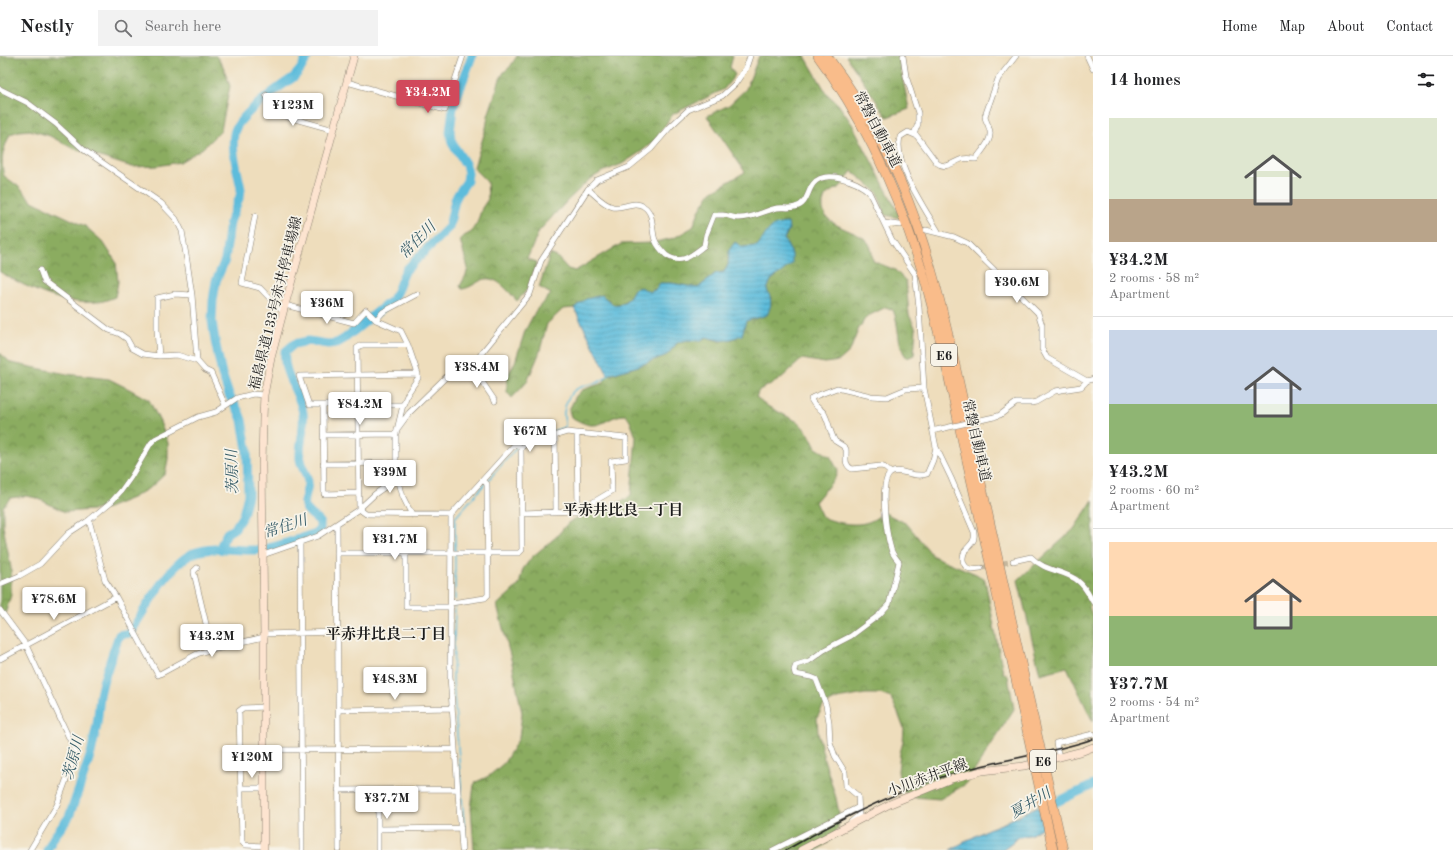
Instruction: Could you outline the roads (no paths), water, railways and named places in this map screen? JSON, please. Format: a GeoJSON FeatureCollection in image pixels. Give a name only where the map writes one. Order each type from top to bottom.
{"type":"FeatureCollection","features":[{"type":"Feature","properties":{"kind":"highway","name":"常磐自動車道"},"geometry":{"type":"LineString","coordinates":[[818,56],[846,98],[875,149],[899,204],[924,278],[1062,850]]}},
{"type":"Feature","properties":{"kind":"highway","name":"常磐自動車道"},"geometry":{"type":"LineString","coordinates":[[827,56],[855,96],[883,146],[908,203],[921,239],[943,313],[1019,674],[1053,850]]}},
{"type":"Feature","properties":{"kind":"main road","name":"福島県道133号赤井停車場線"},"geometry":{"type":"LineString","coordinates":[[264,848],[262,465],[264,395],[271,358],[284,308],[354,56]]}},
{"type":"Feature","properties":{"kind":"main road","name":"小川赤井平線"},"geometry":{"type":"LineString","coordinates":[[801,850],[890,804],[951,779],[982,771],[1024,766],[1059,758],[1093,747]]}},
{"type":"Feature","properties":{"kind":"street"},"geometry":{"type":"LineString","coordinates":[[347,82],[445,110],[463,56]]}},
{"type":"Feature","properties":{"kind":"street"},"geometry":{"type":"LineString","coordinates":[[398,428],[409,413],[446,377],[472,367],[530,294],[541,261],[588,189],[597,180],[629,167],[651,149],[671,126],[688,110],[722,96],[735,84],[746,68],[750,56]]}},
{"type":"Feature","properties":{"kind":"street"},"geometry":{"type":"LineString","coordinates":[[903,56],[906,76],[918,113],[918,124],[914,134]]}},
{"type":"Feature","properties":{"kind":"street"},"geometry":{"type":"LineString","coordinates":[[939,233],[907,177],[902,164],[899,148],[900,137],[908,132],[917,136],[937,163],[941,166],[949,166],[966,158],[976,159],[990,138],[990,128],[985,116],[998,79],[1016,56]]}},
{"type":"Feature","properties":{"kind":"street"},"geometry":{"type":"LineString","coordinates":[[1086,56],[1093,69]]}},
{"type":"Feature","properties":{"kind":"street"},"geometry":{"type":"LineString","coordinates":[[0,89],[28,103],[56,124],[84,150],[161,203],[176,219],[182,230],[192,295],[197,361]]}},
{"type":"Feature","properties":{"kind":"street"},"geometry":{"type":"LineString","coordinates":[[266,95],[277,114],[334,130]]}},
{"type":"Feature","properties":{"kind":"street"},"geometry":{"type":"LineString","coordinates":[[588,189],[612,207],[623,207],[635,204],[643,206],[650,213],[655,241],[672,259],[683,260],[704,246],[706,235],[714,215],[723,215],[737,219],[749,217],[776,208],[796,207],[805,201],[814,183],[821,179],[832,177],[842,178],[865,188],[869,192],[896,246],[915,274],[919,307],[924,388],[934,430],[936,447],[974,532],[973,542],[964,552],[962,558],[963,563],[966,567],[971,569],[981,568]]}},
{"type":"Feature","properties":{"kind":"street"},"geometry":{"type":"LineString","coordinates":[[255,216],[242,283],[260,288],[284,308],[354,323],[366,310],[375,319],[401,331],[408,345],[418,374],[418,378],[408,393],[403,405],[396,434],[396,479],[412,515]]}},
{"type":"Feature","properties":{"kind":"street"},"geometry":{"type":"LineString","coordinates":[[884,223],[900,225]]}},
{"type":"Feature","properties":{"kind":"street"},"geometry":{"type":"LineString","coordinates":[[926,230],[954,237],[967,243],[1038,313],[1042,325],[1043,353],[1047,358],[1087,381]]}},
{"type":"Feature","properties":{"kind":"street"},"geometry":{"type":"LineString","coordinates":[[40,270],[44,281],[109,330],[120,334],[127,339],[132,348],[143,354],[159,356],[177,355],[197,361],[205,370],[211,373],[226,405]]}},
{"type":"Feature","properties":{"kind":"street"},"geometry":{"type":"LineString","coordinates":[[159,356],[157,298],[175,294],[192,295]]}},
{"type":"Feature","properties":{"kind":"street"},"geometry":{"type":"LineString","coordinates":[[375,319],[383,312],[417,294]]}},
{"type":"Feature","properties":{"kind":"street"},"geometry":{"type":"LineString","coordinates":[[359,509],[357,348],[362,345],[408,345]]}},
{"type":"Feature","properties":{"kind":"street"},"geometry":{"type":"LineString","coordinates":[[472,367],[495,401]]}},
{"type":"Feature","properties":{"kind":"street"},"geometry":{"type":"LineString","coordinates":[[403,405],[309,405],[299,376],[418,374]]}},
{"type":"Feature","properties":{"kind":"street"},"geometry":{"type":"LineString","coordinates":[[934,430],[994,417],[1000,415],[1016,403],[1036,402],[1055,392],[1081,387],[1087,381],[1093,379]]}},
{"type":"Feature","properties":{"kind":"street"},"geometry":{"type":"LineString","coordinates":[[890,473],[881,466],[852,469],[848,467],[845,460],[846,449],[835,441],[825,415],[811,399],[838,388],[871,396],[887,397],[906,390],[924,388]]}},
{"type":"Feature","properties":{"kind":"street"},"geometry":{"type":"LineString","coordinates":[[0,584],[26,573],[40,564],[66,536],[112,501],[121,491],[155,439],[198,417],[216,412],[238,398],[253,394],[264,395]]}},
{"type":"Feature","properties":{"kind":"street"},"geometry":{"type":"LineString","coordinates":[[323,405],[324,494],[359,493]]}},
{"type":"Feature","properties":{"kind":"street"},"geometry":{"type":"LineString","coordinates":[[519,446],[530,440],[540,440],[566,432],[626,438],[626,459],[611,461],[612,491],[578,511],[522,513]]}},
{"type":"Feature","properties":{"kind":"street"},"geometry":{"type":"LineString","coordinates":[[577,433],[578,511]]}},
{"type":"Feature","properties":{"kind":"street"},"geometry":{"type":"LineString","coordinates":[[323,435],[396,434]]}},
{"type":"Feature","properties":{"kind":"street"},"geometry":{"type":"LineString","coordinates":[[555,435],[556,511]]}},
{"type":"Feature","properties":{"kind":"street"},"geometry":{"type":"LineString","coordinates":[[359,509],[366,514],[451,516],[486,482],[516,443],[519,446]]}},
{"type":"Feature","properties":{"kind":"street"},"geometry":{"type":"LineString","coordinates":[[337,553],[519,553],[522,550],[522,513],[519,446]]}},
{"type":"Feature","properties":{"kind":"street"},"geometry":{"type":"LineString","coordinates":[[848,826],[859,815],[858,796],[846,786],[845,772],[835,756],[830,742],[826,705],[816,680],[811,677],[795,674],[794,670],[796,665],[809,661],[824,650],[852,636],[879,615],[889,604],[899,562],[891,551],[886,528],[884,490],[886,477],[890,473],[896,471],[921,476],[927,474],[933,460],[936,447]]}},
{"type":"Feature","properties":{"kind":"street"},"geometry":{"type":"LineString","coordinates":[[323,464],[396,463]]}},
{"type":"Feature","properties":{"kind":"street"},"geometry":{"type":"LineString","coordinates":[[263,551],[318,536],[337,525],[359,509],[375,494],[396,479]]}},
{"type":"Feature","properties":{"kind":"street"},"geometry":{"type":"LineString","coordinates":[[406,552],[406,607],[453,603],[485,598],[488,595],[486,482]]}},
{"type":"Feature","properties":{"kind":"street"},"geometry":{"type":"LineString","coordinates":[[451,516],[454,552],[450,676],[462,850]]}},
{"type":"Feature","properties":{"kind":"street"},"geometry":{"type":"LineString","coordinates":[[89,520],[105,580],[116,597],[158,675],[197,654],[264,636],[337,632]]}},
{"type":"Feature","properties":{"kind":"street"},"geometry":{"type":"LineString","coordinates":[[337,525],[339,850]]}},
{"type":"Feature","properties":{"kind":"street"},"geometry":{"type":"LineString","coordinates":[[300,542],[302,850]]}},
{"type":"Feature","properties":{"kind":"street"},"geometry":{"type":"LineString","coordinates":[[1013,561],[1031,558],[1041,566],[1077,580],[1082,584],[1093,602]]}},
{"type":"Feature","properties":{"kind":"street"},"geometry":{"type":"LineString","coordinates":[[197,568],[194,573],[212,649]]}},
{"type":"Feature","properties":{"kind":"street"},"geometry":{"type":"LineString","coordinates":[[0,659],[116,597]]}},
{"type":"Feature","properties":{"kind":"street"},"geometry":{"type":"LineString","coordinates":[[0,610],[26,645],[76,753],[57,806],[30,850]]}},
{"type":"Feature","properties":{"kind":"street"},"geometry":{"type":"LineString","coordinates":[[264,707],[243,708],[239,710],[242,842],[245,845],[264,848]]}},
{"type":"Feature","properties":{"kind":"street"},"geometry":{"type":"LineString","coordinates":[[338,710],[452,708]]}},
{"type":"Feature","properties":{"kind":"street"},"geometry":{"type":"LineString","coordinates":[[1059,758],[1056,743],[1093,734]]}},
{"type":"Feature","properties":{"kind":"street"},"geometry":{"type":"LineString","coordinates":[[264,750],[456,749]]}},
{"type":"Feature","properties":{"kind":"street"},"geometry":{"type":"LineString","coordinates":[[241,788],[264,788]]}},
{"type":"Feature","properties":{"kind":"street"},"geometry":{"type":"LineString","coordinates":[[338,790],[458,789]]}},
{"type":"Feature","properties":{"kind":"street"},"geometry":{"type":"LineString","coordinates":[[378,790],[378,850]]}},
{"type":"Feature","properties":{"kind":"street"},"geometry":{"type":"LineString","coordinates":[[773,850],[858,807]]}},
{"type":"Feature","properties":{"kind":"street"},"geometry":{"type":"LineString","coordinates":[[378,829],[461,828]]}},
{"type":"Feature","properties":{"kind":"water"},"geometry":{"type":"Polygon","coordinates":[[[788,223],[789,229],[784,239],[792,254],[792,264],[771,280],[767,290],[771,302],[767,315],[746,321],[742,335],[724,340],[706,337],[700,341],[688,340],[678,342],[667,355],[608,375],[574,308],[586,299],[602,295],[613,305],[621,304],[628,299],[634,289],[641,287],[649,292],[655,290],[660,283],[671,283],[698,288],[716,273],[724,272],[728,265],[729,250],[735,242],[742,247],[757,246],[772,227],[788,223]]]}},
{"type":"Feature","properties":{"kind":"water"},"geometry":{"type":"Polygon","coordinates":[[[1038,806],[1043,827],[1030,835],[1019,837],[1002,850],[950,850],[988,829],[1004,823],[1038,806]]]}},
{"type":"Feature","properties":{"kind":"waterway","name":"茨原川"},"geometry":{"type":"LineString","coordinates":[[220,550],[227,533],[235,528],[243,515],[248,495],[247,449],[242,420],[229,395],[222,374],[212,321],[216,281],[225,260],[230,222],[240,196],[241,189],[234,154],[234,134],[242,119],[259,103],[294,77],[308,56]]}},
{"type":"Feature","properties":{"kind":"waterway","name":"常住川"},"geometry":{"type":"LineString","coordinates":[[47,850],[54,837],[69,817],[80,786],[91,753],[97,725],[103,682],[119,635],[130,633],[166,577],[184,559],[194,553],[209,549],[264,549],[279,546],[316,533],[320,529],[320,522],[308,511],[305,506],[308,482],[300,459],[303,413],[286,368],[285,352],[294,344],[308,341],[328,344],[337,343],[344,339],[392,300],[406,270],[449,227],[455,200],[467,181],[468,173],[466,165],[452,143],[450,132],[453,108],[472,56]]}},
{"type":"Feature","properties":{"kind":"waterway"},"geometry":{"type":"LineString","coordinates":[[455,600],[455,518],[526,437],[539,436],[565,427],[564,412],[571,393],[582,386],[596,383],[609,375]]}},
{"type":"Feature","properties":{"kind":"waterway"},"geometry":{"type":"LineString","coordinates":[[455,604],[453,681],[466,850]]}},
{"type":"Feature","properties":{"kind":"waterway","name":"夏井川"},"geometry":{"type":"LineString","coordinates":[[1046,807],[1093,785]]}},
{"type":"Feature","properties":{"kind":"tunnel"},"geometry":{"type":"LineString","coordinates":[[981,568],[1013,561]]}},
{"type":"Feature","properties":{"kind":"railway"},"geometry":{"type":"LineString","coordinates":[[786,850],[827,827],[870,806],[935,779],[974,767],[1060,749],[1093,739]]}},
{"type":"Feature","properties":{"kind":"district","name":"平赤井比良一丁目"},"geometry":{"type":"Point","coordinates":[623,510]}},
{"type":"Feature","properties":{"kind":"district","name":"平赤井比良二丁目"},"geometry":{"type":"Point","coordinates":[386,634]}}]}
